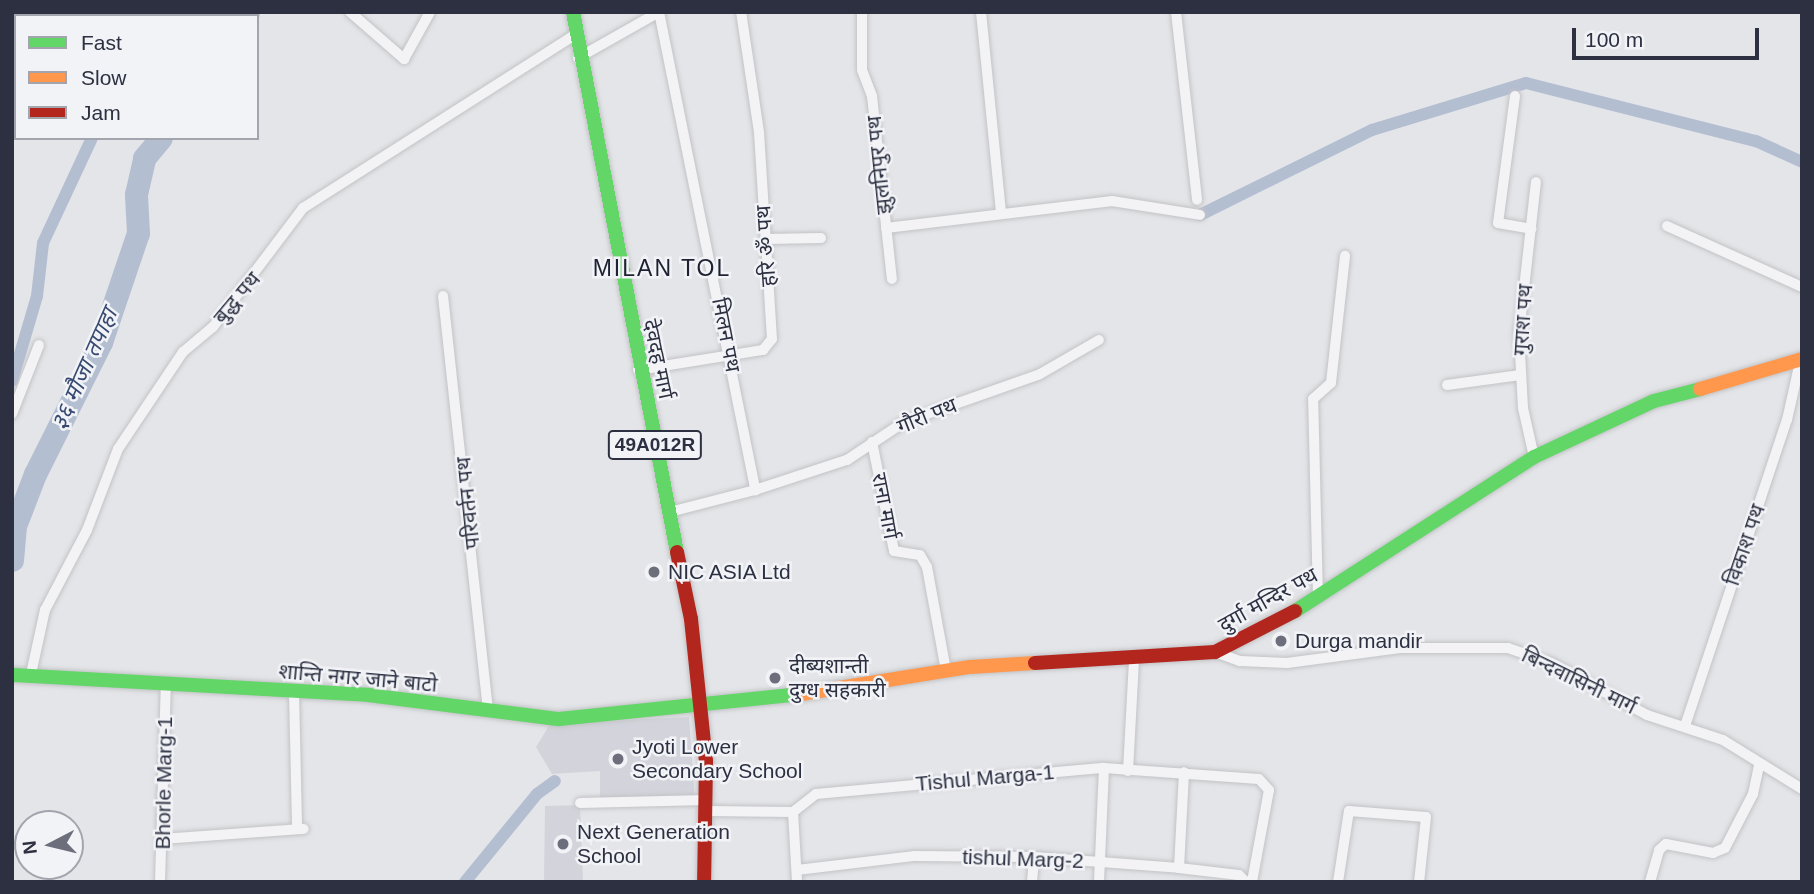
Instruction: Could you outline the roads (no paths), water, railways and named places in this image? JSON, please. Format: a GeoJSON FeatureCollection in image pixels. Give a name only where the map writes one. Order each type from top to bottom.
{"type":"FeatureCollection","features":[{"type":"Feature","properties":{"kind":"street"},"geometry":{"type":"LineString","coordinates":[[350,12],[404,58],[430,12]]}},
{"type":"Feature","properties":{"kind":"street","name":"देवदह मार्ग"},"geometry":{"type":"LineString","coordinates":[[573,12],[578,59],[638,370],[670,512],[701,708],[707,805],[704,882]]}},
{"type":"Feature","properties":{"kind":"street"},"geometry":{"type":"LineString","coordinates":[[578,59],[659,12]]}},
{"type":"Feature","properties":{"kind":"street","name":"मिलन पथ"},"geometry":{"type":"LineString","coordinates":[[659,12],[731,354],[755,490]]}},
{"type":"Feature","properties":{"kind":"street","name":"हरि ॐ पथ"},"geometry":{"type":"LineString","coordinates":[[638,370],[763,351],[772,339],[759,132],[741,12]]}},
{"type":"Feature","properties":{"kind":"street","name":"झुलनिपुर पथ"},"geometry":{"type":"LineString","coordinates":[[862,12],[862,70],[872,96],[892,279]]}},
{"type":"Feature","properties":{"kind":"street"},"geometry":{"type":"LineString","coordinates":[[981,12],[1001,212]]}},
{"type":"Feature","properties":{"kind":"street"},"geometry":{"type":"LineString","coordinates":[[1176,12],[1197,200]]}},
{"type":"Feature","properties":{"kind":"street","name":"बुद्ध पथ"},"geometry":{"type":"LineString","coordinates":[[31,674],[45,610],[87,530],[118,449],[183,352],[214,327],[303,208],[576,34]]}},
{"type":"Feature","properties":{"kind":"street"},"geometry":{"type":"LineString","coordinates":[[1515,96],[1497,223],[1531,229]]}},
{"type":"Feature","properties":{"kind":"street","name":"गुराश पथ"},"geometry":{"type":"LineString","coordinates":[[1534,457],[1520,376],[1536,182]]}},
{"type":"Feature","properties":{"kind":"street"},"geometry":{"type":"LineString","coordinates":[[886,228],[1001,212],[1112,201],[1200,215]]}},
{"type":"Feature","properties":{"kind":"street"},"geometry":{"type":"LineString","coordinates":[[1667,226],[1802,287]]}},
{"type":"Feature","properties":{"kind":"street"},"geometry":{"type":"LineString","coordinates":[[766,239],[821,238]]}},
{"type":"Feature","properties":{"kind":"street"},"geometry":{"type":"LineString","coordinates":[[1318,598],[1313,399],[1331,383],[1345,256]]}},
{"type":"Feature","properties":{"kind":"street","name":"परिवर्तन पथ"},"geometry":{"type":"LineString","coordinates":[[443,296],[488,711]]}},
{"type":"Feature","properties":{"kind":"street","name":"गौरी पथ"},"geometry":{"type":"LineString","coordinates":[[755,490],[847,460],[904,422],[1040,374],[1099,340]]}},
{"type":"Feature","properties":{"kind":"street"},"geometry":{"type":"LineString","coordinates":[[12,414],[39,345]]}},
{"type":"Feature","properties":{"kind":"street","name":"दुर्गा मन्दिर पथ"},"geometry":{"type":"LineString","coordinates":[[701,708],[946,671],[1215,652],[1265,631],[1534,457],[1654,401],[1801,360]]}},
{"type":"Feature","properties":{"kind":"street","name":"विकाश पथ"},"geometry":{"type":"LineString","coordinates":[[1685,726],[1787,420],[1801,360]]}},
{"type":"Feature","properties":{"kind":"street"},"geometry":{"type":"LineString","coordinates":[[1447,385],[1520,376]]}},
{"type":"Feature","properties":{"kind":"street","name":"राना मार्ग"},"geometry":{"type":"LineString","coordinates":[[872,442],[894,551],[920,555],[927,568],[946,671]]}},
{"type":"Feature","properties":{"kind":"street"},"geometry":{"type":"LineString","coordinates":[[670,512],[755,490]]}},
{"type":"Feature","properties":{"kind":"street","name":"बिन्दवासिनी मार्ग"},"geometry":{"type":"LineString","coordinates":[[1215,652],[1240,661],[1287,663],[1400,648],[1508,648],[1551,663],[1647,715],[1723,740],[1759,765],[1802,789]]}},
{"type":"Feature","properties":{"kind":"street"},"geometry":{"type":"LineString","coordinates":[[1128,771],[1135,659]]}},
{"type":"Feature","properties":{"kind":"street","name":"शान्ति नगर जाने बाटो"},"geometry":{"type":"LineString","coordinates":[[12,675],[31,674],[294,692],[559,719],[701,708]]}},
{"type":"Feature","properties":{"kind":"street","name":"Bhorle Marg-1"},"geometry":{"type":"LineString","coordinates":[[160,882],[166,684]]}},
{"type":"Feature","properties":{"kind":"street"},"geometry":{"type":"LineString","coordinates":[[163,839],[301,829],[294,692]]}},
{"type":"Feature","properties":{"kind":"street"},"geometry":{"type":"LineString","coordinates":[[1650,882],[1659,850],[1666,844],[1713,853],[1725,848],[1753,794],[1759,765]]}},
{"type":"Feature","properties":{"kind":"street"},"geometry":{"type":"LineString","coordinates":[[1099,882],[1104,768]]}},
{"type":"Feature","properties":{"kind":"street","name":"Tishul Marga-1"},"geometry":{"type":"LineString","coordinates":[[793,812],[816,794],[1104,768],[1259,779],[1269,790],[1249,882]]}},
{"type":"Feature","properties":{"kind":"street"},"geometry":{"type":"LineString","coordinates":[[1180,868],[1184,772]]}},
{"type":"Feature","properties":{"kind":"street"},"geometry":{"type":"LineString","coordinates":[[580,803],[707,805],[793,812],[797,882]]}},
{"type":"Feature","properties":{"kind":"street"},"geometry":{"type":"LineString","coordinates":[[1338,882],[1349,811],[1426,817],[1419,882]]}},
{"type":"Feature","properties":{"kind":"street","name":"tishul Marg-2"},"geometry":{"type":"LineString","coordinates":[[797,870],[915,856],[1034,857],[1180,868],[1239,875],[1249,882]]}},
{"type":"Feature","properties":{"kind":"street"},"geometry":{"type":"LineString","coordinates":[[1032,882],[1034,857]]}},
{"type":"Feature","properties":{"kind":"waterway"},"geometry":{"type":"LineString","coordinates":[[1200,215],[1372,130],[1526,83],[1756,141],[1802,162]]}},
{"type":"Feature","properties":{"kind":"waterway"},"geometry":{"type":"LineString","coordinates":[[12,381],[37,296],[43,243],[91,140]]}},
{"type":"Feature","properties":{"kind":"waterway","name":"३६ मौजा तपाहा"},"geometry":{"type":"LineString","coordinates":[[12,560],[15,526],[35,474],[101,342],[138,233],[136,194],[144,158],[159,140]]}},
{"type":"Feature","properties":{"kind":"waterway"},"geometry":{"type":"LineString","coordinates":[[465,882],[537,794],[555,781]]}},
{"type":"Feature","properties":{"kind":"place","name":"NIC ASIA Ltd"},"geometry":{"type":"Point","coordinates":[654,572]}},
{"type":"Feature","properties":{"kind":"place","name":"Durga mandir"},"geometry":{"type":"Point","coordinates":[1281,641]}},
{"type":"Feature","properties":{"kind":"place","name":"दीब्यशान्ती दुग्ध सहकारी"},"geometry":{"type":"Point","coordinates":[775,678]}},
{"type":"Feature","properties":{"kind":"place","name":"Jyoti Lower Secondary School"},"geometry":{"type":"Point","coordinates":[618,759]}},
{"type":"Feature","properties":{"kind":"place","name":"Next Generation School"},"geometry":{"type":"Point","coordinates":[563,844]}},
{"type":"Feature","properties":{"kind":"district","name":"MILAN TOL"},"geometry":{"type":"Point","coordinates":[662,268]}}]}
